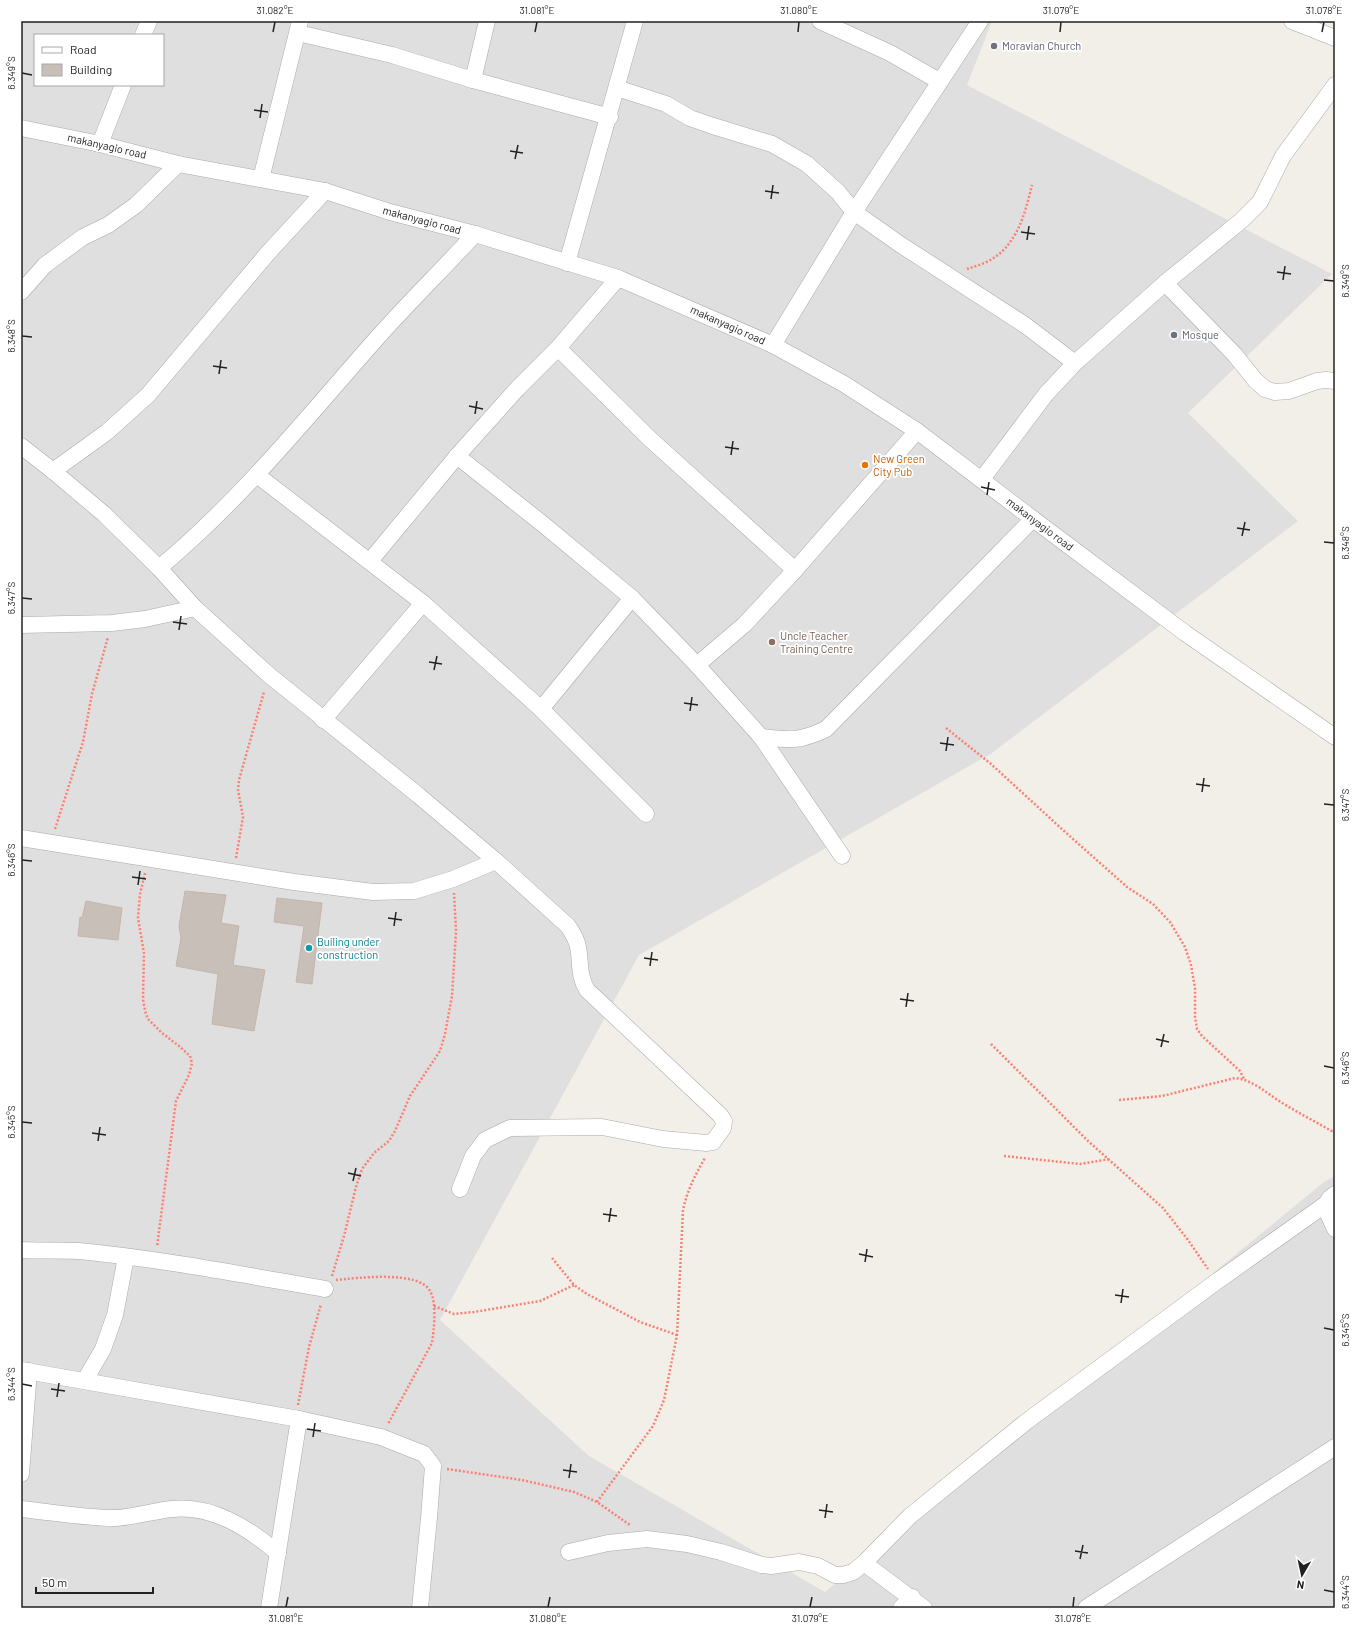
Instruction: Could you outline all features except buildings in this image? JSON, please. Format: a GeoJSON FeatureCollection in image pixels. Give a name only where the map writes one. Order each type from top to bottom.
{"type":"FeatureCollection","features":[{"type":"Feature","properties":{"kind":"street"},"geometry":{"type":"LineString","coordinates":[[143,34],[149,21]]}},
{"type":"Feature","properties":{"kind":"street"},"geometry":{"type":"LineString","coordinates":[[473,80],[487,21]]}},
{"type":"Feature","properties":{"kind":"street"},"geometry":{"type":"LineString","coordinates":[[567,263],[610,117],[636,21]]}},
{"type":"Feature","properties":{"kind":"street"},"geometry":{"type":"LineString","coordinates":[[820,21],[890,53],[939,81]]}},
{"type":"Feature","properties":{"kind":"street"},"geometry":{"type":"LineString","coordinates":[[773,345],[854,212],[980,21]]}},
{"type":"Feature","properties":{"kind":"street"},"geometry":{"type":"LineString","coordinates":[[1292,21],[1335,38]]}},
{"type":"Feature","properties":{"kind":"street"},"geometry":{"type":"LineString","coordinates":[[261,180],[299,27],[473,80],[610,117]]}},
{"type":"Feature","properties":{"kind":"street"},"geometry":{"type":"LineString","coordinates":[[982,479],[1046,394],[1075,363],[1165,283],[1242,220],[1260,202],[1283,156],[1335,85]]}},
{"type":"Feature","properties":{"kind":"street"},"geometry":{"type":"LineString","coordinates":[[100,144],[123,86]]}},
{"type":"Feature","properties":{"kind":"street"},"geometry":{"type":"LineString","coordinates":[[617,88],[666,104],[690,118],[772,144],[808,164],[838,192],[854,212],[947,276],[1025,324],[1075,363]]}},
{"type":"Feature","properties":{"kind":"street","name":"makanyagio road"},"geometry":{"type":"LineString","coordinates":[[21,128],[100,144],[178,164],[325,191],[390,212],[475,234],[618,278],[691,308],[773,345],[844,384],[917,431],[982,479],[1032,520],[1185,632],[1335,737]]}},
{"type":"Feature","properties":{"kind":"street"},"geometry":{"type":"LineString","coordinates":[[21,292],[45,265],[84,237],[108,225],[136,205],[178,164]]}},
{"type":"Feature","properties":{"kind":"street"},"geometry":{"type":"LineString","coordinates":[[53,470],[107,432],[148,395],[267,254],[325,191]]}},
{"type":"Feature","properties":{"kind":"street"},"geometry":{"type":"LineString","coordinates":[[159,568],[211,524],[257,475],[379,336],[475,234]]}},
{"type":"Feature","properties":{"kind":"street"},"geometry":{"type":"LineString","coordinates":[[370,561],[457,456],[517,389],[558,348],[618,278]]}},
{"type":"Feature","properties":{"kind":"street"},"geometry":{"type":"LineString","coordinates":[[1165,283],[1235,355],[1255,380],[1265,388],[1275,392],[1289,391],[1317,381],[1335,381]]}},
{"type":"Feature","properties":{"kind":"street"},"geometry":{"type":"LineString","coordinates":[[558,348],[649,438],[795,570]]}},
{"type":"Feature","properties":{"kind":"street"},"geometry":{"type":"LineString","coordinates":[[697,665],[744,624],[795,570],[917,431]]}},
{"type":"Feature","properties":{"kind":"street"},"geometry":{"type":"LineString","coordinates":[[21,446],[53,470],[104,514],[159,568],[195,608],[269,675],[418,795],[496,861],[568,926],[575,936],[578,945],[580,972],[582,981],[587,990],[720,1115],[724,1121],[723,1128],[713,1142],[706,1143],[663,1139],[602,1127],[510,1128],[485,1140],[472,1156],[460,1189]]}},
{"type":"Feature","properties":{"kind":"street"},"geometry":{"type":"LineString","coordinates":[[457,456],[544,525],[632,598],[697,665],[761,737],[842,856]]}},
{"type":"Feature","properties":{"kind":"street"},"geometry":{"type":"LineString","coordinates":[[257,475],[423,602],[541,709],[646,814]]}},
{"type":"Feature","properties":{"kind":"street"},"geometry":{"type":"LineString","coordinates":[[761,737],[790,740],[809,737],[826,729],[1032,520]]}},
{"type":"Feature","properties":{"kind":"street"},"geometry":{"type":"LineString","coordinates":[[541,709],[632,598]]}},
{"type":"Feature","properties":{"kind":"street"},"geometry":{"type":"LineString","coordinates":[[323,720],[423,602]]}},
{"type":"Feature","properties":{"kind":"street"},"geometry":{"type":"LineString","coordinates":[[21,626],[112,624],[145,619],[195,608]]}},
{"type":"Feature","properties":{"kind":"street"},"geometry":{"type":"LineString","coordinates":[[21,838],[233,872],[373,892],[414,891],[453,879],[496,861]]}},
{"type":"Feature","properties":{"kind":"street"},"geometry":{"type":"LineString","coordinates":[[569,1552],[608,1543],[647,1539],[687,1544],[770,1566],[799,1562],[818,1566],[835,1575],[842,1575],[852,1572],[864,1563],[910,1516],[1027,1420],[1331,1199]]}},
{"type":"Feature","properties":{"kind":"street"},"geometry":{"type":"LineString","coordinates":[[1331,1199],[1329,1216],[1335,1229]]}},
{"type":"Feature","properties":{"kind":"street"},"geometry":{"type":"LineString","coordinates":[[21,1250],[78,1251],[126,1257],[195,1266],[325,1289]]}},
{"type":"Feature","properties":{"kind":"street"},"geometry":{"type":"LineString","coordinates":[[85,1380],[103,1349],[115,1315],[126,1257]]}},
{"type":"Feature","properties":{"kind":"street"},"geometry":{"type":"LineString","coordinates":[[21,1474],[25,1370],[297,1419],[381,1438],[424,1454],[433,1466],[420,1608]]}},
{"type":"Feature","properties":{"kind":"street"},"geometry":{"type":"LineString","coordinates":[[269,1608],[297,1419]]}},
{"type":"Feature","properties":{"kind":"street"},"geometry":{"type":"LineString","coordinates":[[1086,1608],[1335,1447]]}},
{"type":"Feature","properties":{"kind":"street"},"geometry":{"type":"LineString","coordinates":[[21,1509],[116,1518],[186,1508],[209,1512],[229,1519],[259,1537],[278,1554]]}},
{"type":"Feature","properties":{"kind":"street"},"geometry":{"type":"LineString","coordinates":[[864,1563],[906,1603],[924,1608]]}},
{"type":"Feature","properties":{"kind":"path"},"geometry":{"type":"LineString","coordinates":[[947,276],[977,266],[999,254],[1013,236],[1025,213],[1032,185]]}},
{"type":"Feature","properties":{"kind":"path"},"geometry":{"type":"LineString","coordinates":[[51,842],[84,742],[92,694],[112,624]]}},
{"type":"Feature","properties":{"kind":"path"},"geometry":{"type":"LineString","coordinates":[[233,872],[243,817],[238,790],[239,780],[269,675]]}},
{"type":"Feature","properties":{"kind":"path"},"geometry":{"type":"LineString","coordinates":[[946,728],[991,764],[1127,887],[1153,904],[1170,922],[1185,947],[1191,965],[1195,988],[1195,1017],[1197,1028],[1202,1036],[1240,1071],[1244,1079]]}},
{"type":"Feature","properties":{"kind":"path"},"geometry":{"type":"LineString","coordinates":[[150,859],[140,894],[138,918],[144,954],[143,999],[145,1010],[148,1019],[190,1056],[192,1063],[189,1075],[176,1101],[155,1261]]}},
{"type":"Feature","properties":{"kind":"path"},"geometry":{"type":"LineString","coordinates":[[381,1438],[432,1342],[434,1332],[434,1306],[431,1292],[426,1285],[416,1281],[395,1277],[368,1276],[330,1281],[362,1169],[374,1153],[389,1141],[395,1132],[410,1096],[440,1051],[445,1034],[452,996],[456,931],[453,879]]}},
{"type":"Feature","properties":{"kind":"path"},"geometry":{"type":"LineString","coordinates":[[991,1044],[1088,1141],[1163,1208],[1188,1240],[1216,1282]]}},
{"type":"Feature","properties":{"kind":"path"},"geometry":{"type":"LineString","coordinates":[[1119,1100],[1162,1096],[1235,1078],[1244,1079],[1252,1082],[1282,1103],[1335,1133]]}},
{"type":"Feature","properties":{"kind":"path"},"geometry":{"type":"LineString","coordinates":[[597,1502],[653,1426],[664,1400],[677,1335],[682,1227],[685,1203],[693,1179],[713,1142]]}},
{"type":"Feature","properties":{"kind":"path"},"geometry":{"type":"LineString","coordinates":[[1004,1156],[1080,1164],[1110,1160]]}},
{"type":"Feature","properties":{"kind":"path"},"geometry":{"type":"LineString","coordinates":[[552,1258],[574,1285],[587,1294],[634,1318],[677,1335]]}},
{"type":"Feature","properties":{"kind":"path"},"geometry":{"type":"LineString","coordinates":[[434,1306],[454,1314],[474,1312],[540,1301],[574,1285]]}},
{"type":"Feature","properties":{"kind":"path"},"geometry":{"type":"LineString","coordinates":[[297,1419],[309,1347],[325,1289]]}},
{"type":"Feature","properties":{"kind":"path"},"geometry":{"type":"LineString","coordinates":[[433,1466],[522,1480],[574,1492],[597,1502],[620,1517],[647,1539]]}},
{"type":"Feature","properties":{"kind":"shaded area"},"geometry":{"type":"Polygon","coordinates":[[[21,21],[992,21],[967,85],[1332,274],[1188,413],[1298,521],[992,753],[639,955],[440,1320],[589,1456],[825,1592],[1324,1182],[1335,1176],[1335,1608],[21,1608],[21,21]]]}},
{"type":"Feature","properties":{"kind":"place","name":"Moravian Church"},"geometry":{"type":"Point","coordinates":[994,46]}},
{"type":"Feature","properties":{"kind":"place","name":"Mosque"},"geometry":{"type":"Point","coordinates":[1174,335]}},
{"type":"Feature","properties":{"kind":"place","name":"New Green City Pub"},"geometry":{"type":"Point","coordinates":[865,465]}},
{"type":"Feature","properties":{"kind":"place","name":"Uncle Teacher Training Centre"},"geometry":{"type":"Point","coordinates":[772,642]}},
{"type":"Feature","properties":{"kind":"place","name":"Builing under construction"},"geometry":{"type":"Point","coordinates":[309,948]}}]}
